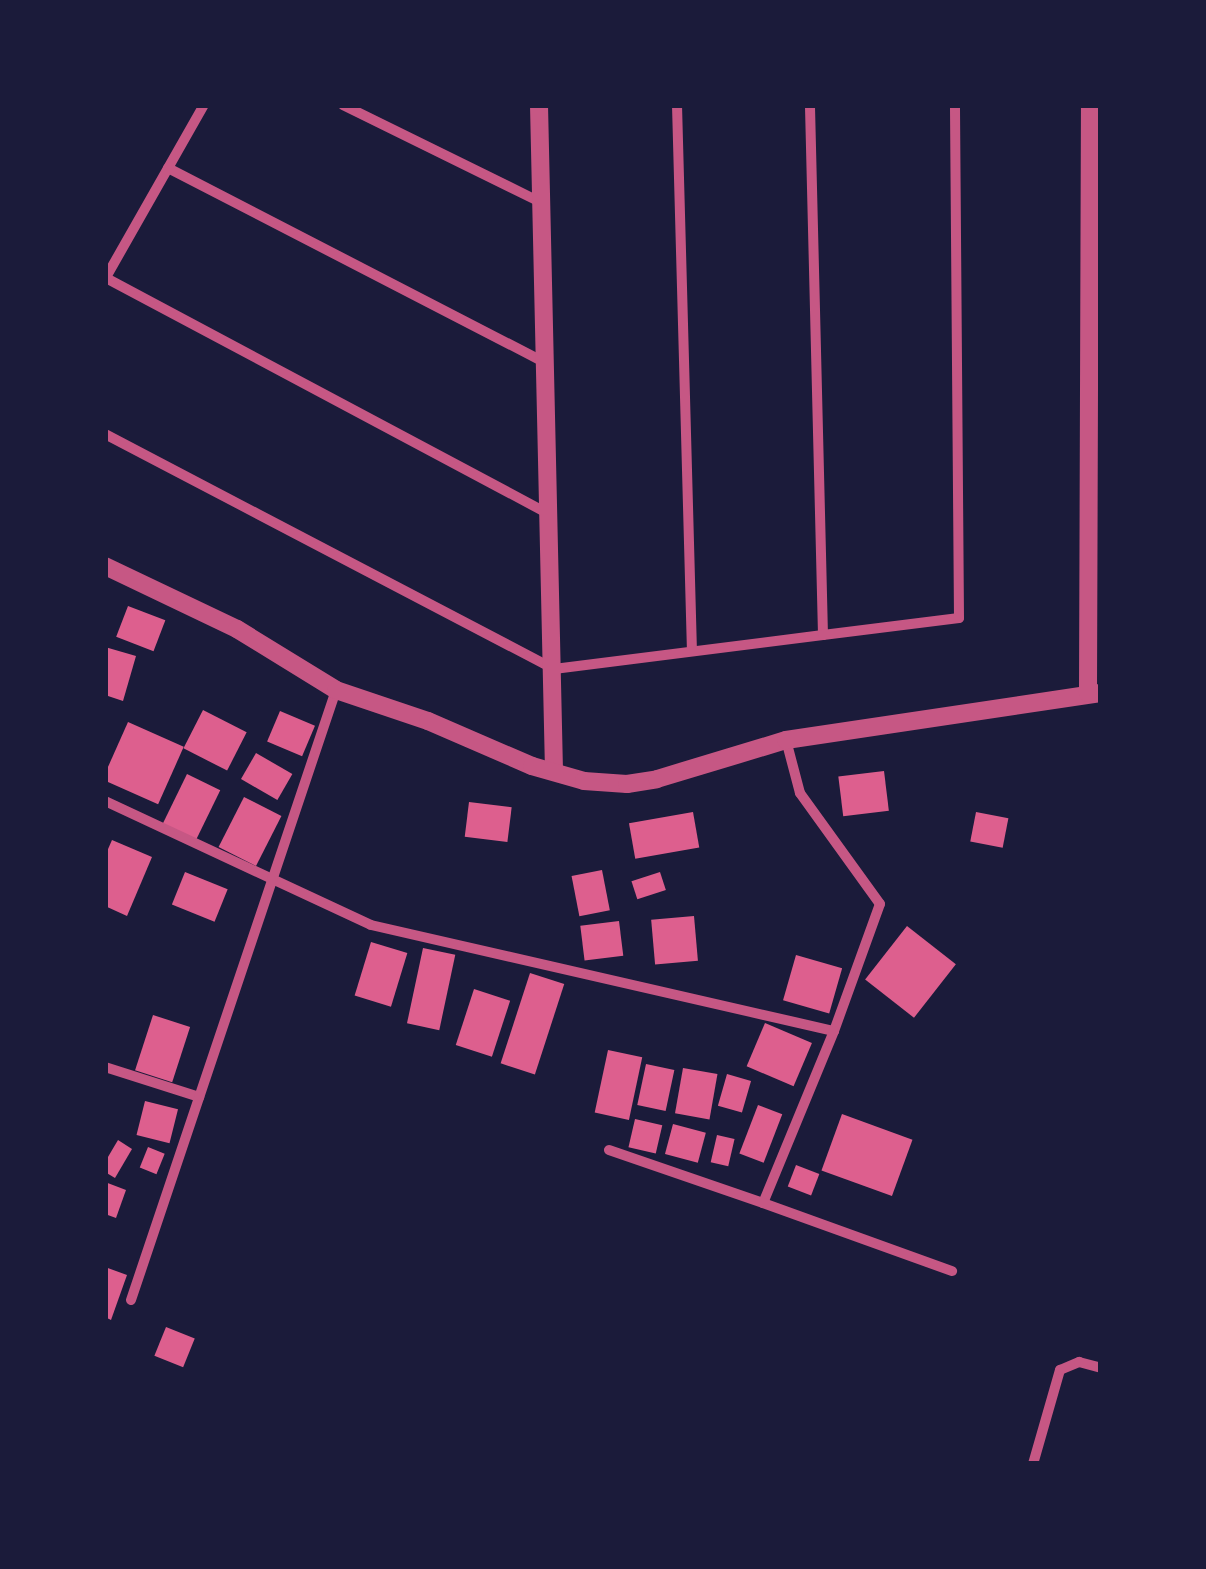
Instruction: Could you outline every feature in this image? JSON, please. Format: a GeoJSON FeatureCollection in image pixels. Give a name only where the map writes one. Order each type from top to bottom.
{"type":"FeatureCollection","features":[{"type":"Feature","properties":{"kind":"street"},"geometry":{"type":"LineString","coordinates":[[204,105],[105,278],[550,514]]}},
{"type":"Feature","properties":{"kind":"street"},"geometry":{"type":"LineString","coordinates":[[343,105],[541,202]]}},
{"type":"Feature","properties":{"kind":"street"},"geometry":{"type":"LineString","coordinates":[[539,105],[554,772]]}},
{"type":"Feature","properties":{"kind":"street"},"geometry":{"type":"LineString","coordinates":[[677,105],[692,651]]}},
{"type":"Feature","properties":{"kind":"street"},"geometry":{"type":"LineString","coordinates":[[810,105],[823,635]]}},
{"type":"Feature","properties":{"kind":"street"},"geometry":{"type":"LineString","coordinates":[[105,434],[554,669],[959,618],[955,105]]}},
{"type":"Feature","properties":{"kind":"street"},"geometry":{"type":"LineString","coordinates":[[105,566],[237,628],[336,690],[584,781],[627,784],[658,779],[786,740],[1094,693],[1096,157],[1090,105]]}},
{"type":"Feature","properties":{"kind":"street"},"geometry":{"type":"LineString","coordinates":[[168,168],[546,363]]}},
{"type":"Feature","properties":{"kind":"street"},"geometry":{"type":"LineString","coordinates":[[131,1300],[336,690]]}},
{"type":"Feature","properties":{"kind":"street"},"geometry":{"type":"LineString","coordinates":[[763,1203],[834,1031],[880,904],[800,793],[786,740]]}},
{"type":"Feature","properties":{"kind":"street"},"geometry":{"type":"LineString","coordinates":[[105,802],[371,925],[834,1031]]}},
{"type":"Feature","properties":{"kind":"street"},"geometry":{"type":"LineString","coordinates":[[105,1067],[198,1097]]}},
{"type":"Feature","properties":{"kind":"street"},"geometry":{"type":"LineString","coordinates":[[609,1150],[952,1271]]}},
{"type":"Feature","properties":{"kind":"street"},"geometry":{"type":"LineString","coordinates":[[1033,1464],[1060,1370],[1079,1362],[1101,1368]]}},
{"type":"Feature","properties":{"kind":"building"},"geometry":{"type":"Polygon","coordinates":[[[128,606],[165,620],[154,651],[116,637],[128,606]]]}},
{"type":"Feature","properties":{"kind":"building"},"geometry":{"type":"Polygon","coordinates":[[[105,647],[136,656],[123,701],[105,695],[105,647]]]}},
{"type":"Feature","properties":{"kind":"building"},"geometry":{"type":"Polygon","coordinates":[[[203,710],[247,732],[227,771],[183,748],[203,710]]]}},
{"type":"Feature","properties":{"kind":"building"},"geometry":{"type":"Polygon","coordinates":[[[280,711],[315,726],[302,756],[267,741],[280,711]]]}},
{"type":"Feature","properties":{"kind":"building"},"geometry":{"type":"Polygon","coordinates":[[[128,722],[184,747],[158,804],[105,781],[128,722]]]}},
{"type":"Feature","properties":{"kind":"building"},"geometry":{"type":"Polygon","coordinates":[[[256,753],[292,774],[277,800],[241,779],[256,753]]]}},
{"type":"Feature","properties":{"kind":"building"},"geometry":{"type":"Polygon","coordinates":[[[884,771],[889,811],[843,816],[838,777],[884,771]]]}},
{"type":"Feature","properties":{"kind":"building"},"geometry":{"type":"Polygon","coordinates":[[[187,774],[220,790],[195,841],[162,825],[187,774]]]}},
{"type":"Feature","properties":{"kind":"building"},"geometry":{"type":"Polygon","coordinates":[[[244,797],[281,816],[256,866],[219,847],[244,797]]]}},
{"type":"Feature","properties":{"kind":"building"},"geometry":{"type":"Polygon","coordinates":[[[469,802],[512,807],[507,842],[465,837],[469,802]]]}},
{"type":"Feature","properties":{"kind":"building"},"geometry":{"type":"Polygon","coordinates":[[[693,812],[699,847],[635,859],[629,823],[693,812]]]}},
{"type":"Feature","properties":{"kind":"building"},"geometry":{"type":"Polygon","coordinates":[[[976,812],[1008,818],[1003,848],[970,841],[976,812]]]}},
{"type":"Feature","properties":{"kind":"building"},"geometry":{"type":"Polygon","coordinates":[[[112,840],[152,857],[127,916],[105,906],[105,856],[112,840]]]}},
{"type":"Feature","properties":{"kind":"building"},"geometry":{"type":"Polygon","coordinates":[[[602,870],[610,910],[579,916],[572,876],[602,870]]]}},
{"type":"Feature","properties":{"kind":"building"},"geometry":{"type":"Polygon","coordinates":[[[185,872],[228,889],[215,922],[172,904],[185,872]]]}},
{"type":"Feature","properties":{"kind":"building"},"geometry":{"type":"Polygon","coordinates":[[[660,872],[666,890],[637,899],[631,881],[660,872]]]}},
{"type":"Feature","properties":{"kind":"building"},"geometry":{"type":"Polygon","coordinates":[[[694,916],[698,961],[655,965],[651,920],[694,916]]]}},
{"type":"Feature","properties":{"kind":"building"},"geometry":{"type":"Polygon","coordinates":[[[619,921],[623,956],[585,960],[580,926],[619,921]]]}},
{"type":"Feature","properties":{"kind":"building"},"geometry":{"type":"Polygon","coordinates":[[[907,926],[956,964],[914,1018],[865,980],[907,926]]]}},
{"type":"Feature","properties":{"kind":"building"},"geometry":{"type":"Polygon","coordinates":[[[371,942],[407,953],[391,1007],[355,996],[371,942]]]}},
{"type":"Feature","properties":{"kind":"building"},"geometry":{"type":"Polygon","coordinates":[[[423,948],[455,955],[439,1030],[407,1023],[423,948]]]}},
{"type":"Feature","properties":{"kind":"building"},"geometry":{"type":"Polygon","coordinates":[[[796,955],[842,968],[829,1013],[783,1000],[796,955]]]}},
{"type":"Feature","properties":{"kind":"building"},"geometry":{"type":"Polygon","coordinates":[[[530,973],[564,984],[535,1074],[501,1063],[530,973]]]}},
{"type":"Feature","properties":{"kind":"building"},"geometry":{"type":"Polygon","coordinates":[[[474,989],[510,1001],[492,1057],[456,1045],[474,989]]]}},
{"type":"Feature","properties":{"kind":"building"},"geometry":{"type":"Polygon","coordinates":[[[153,1015],[190,1027],[172,1082],[135,1070],[153,1015]]]}},
{"type":"Feature","properties":{"kind":"building"},"geometry":{"type":"Polygon","coordinates":[[[765,1023],[812,1043],[794,1086],[747,1066],[765,1023]]]}},
{"type":"Feature","properties":{"kind":"building"},"geometry":{"type":"Polygon","coordinates":[[[608,1050],[642,1057],[629,1120],[595,1113],[608,1050]]]}},
{"type":"Feature","properties":{"kind":"building"},"geometry":{"type":"Polygon","coordinates":[[[646,1064],[674,1070],[666,1111],[637,1105],[646,1064]]]}},
{"type":"Feature","properties":{"kind":"building"},"geometry":{"type":"Polygon","coordinates":[[[683,1068],[717,1074],[709,1119],[675,1113],[683,1068]]]}},
{"type":"Feature","properties":{"kind":"building"},"geometry":{"type":"Polygon","coordinates":[[[727,1074],[751,1081],[742,1113],[718,1106],[727,1074]]]}},
{"type":"Feature","properties":{"kind":"building"},"geometry":{"type":"Polygon","coordinates":[[[145,1101],[178,1109],[170,1143],[137,1135],[145,1101]]]}},
{"type":"Feature","properties":{"kind":"building"},"geometry":{"type":"Polygon","coordinates":[[[758,1105],[782,1114],[764,1163],[739,1154],[758,1105]]]}},
{"type":"Feature","properties":{"kind":"building"},"geometry":{"type":"Polygon","coordinates":[[[842,1114],[912,1140],[892,1196],[821,1170],[842,1114]]]}},
{"type":"Feature","properties":{"kind":"building"},"geometry":{"type":"Polygon","coordinates":[[[635,1119],[662,1125],[656,1154],[628,1147],[635,1119]]]}},
{"type":"Feature","properties":{"kind":"building"},"geometry":{"type":"Polygon","coordinates":[[[673,1124],[706,1133],[698,1163],[665,1154],[673,1124]]]}},
{"type":"Feature","properties":{"kind":"building"},"geometry":{"type":"Polygon","coordinates":[[[717,1135],[735,1139],[728,1166],[711,1162],[717,1135]]]}},
{"type":"Feature","properties":{"kind":"building"},"geometry":{"type":"Polygon","coordinates":[[[118,1140],[132,1149],[115,1178],[105,1172],[105,1162],[118,1140]]]}},
{"type":"Feature","properties":{"kind":"building"},"geometry":{"type":"Polygon","coordinates":[[[148,1147],[165,1154],[156,1174],[140,1167],[148,1147]]]}},
{"type":"Feature","properties":{"kind":"building"},"geometry":{"type":"Polygon","coordinates":[[[796,1165],[819,1174],[811,1195],[788,1186],[796,1165]]]}},
{"type":"Feature","properties":{"kind":"building"},"geometry":{"type":"Polygon","coordinates":[[[105,1182],[126,1190],[116,1218],[105,1214],[105,1182]]]}},
{"type":"Feature","properties":{"kind":"building"},"geometry":{"type":"Polygon","coordinates":[[[105,1267],[127,1275],[111,1320],[105,1317],[105,1267]]]}},
{"type":"Feature","properties":{"kind":"building"},"geometry":{"type":"Polygon","coordinates":[[[166,1327],[195,1339],[183,1367],[154,1356],[166,1327]]]}}]}
